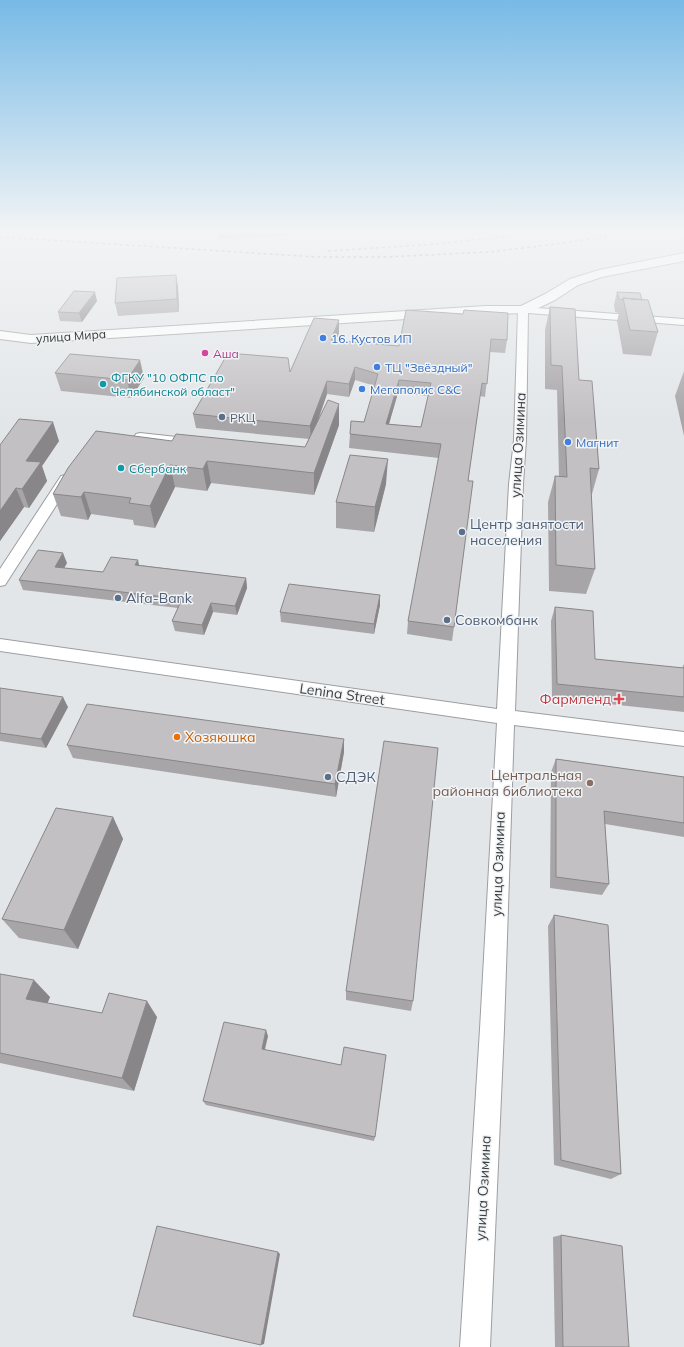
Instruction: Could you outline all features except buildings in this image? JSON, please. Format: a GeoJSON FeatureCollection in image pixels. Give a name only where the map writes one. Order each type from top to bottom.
{"type":"FeatureCollection","features":[{"type":"Feature","properties":{"kind":"street","name":"улица Мира"},"geometry":{"type":"LineString","coordinates":[[0,335],[31,339],[458,312],[523,310],[553,295]]}},
{"type":"Feature","properties":{"kind":"street"},"geometry":{"type":"LineString","coordinates":[[523,310],[684,322]]}},
{"type":"Feature","properties":{"kind":"street","name":"улица Озимина"},"geometry":{"type":"LineString","coordinates":[[475,1347],[491,1044],[516,484],[520,440],[523,310]]}},
{"type":"Feature","properties":{"kind":"street"},"geometry":{"type":"LineString","coordinates":[[127,436],[205,444]]}},
{"type":"Feature","properties":{"kind":"street"},"geometry":{"type":"LineString","coordinates":[[0,581],[74,466]]}},
{"type":"Feature","properties":{"kind":"street","name":"Lenina Street"},"geometry":{"type":"LineString","coordinates":[[0,645],[505,717],[684,739]]}},
{"type":"Feature","properties":{"kind":"place","name":"16. Кустов ИП"},"geometry":{"type":"Point","coordinates":[323,338]}},
{"type":"Feature","properties":{"kind":"place","name":"Аша"},"geometry":{"type":"Point","coordinates":[205,353]}},
{"type":"Feature","properties":{"kind":"place","name":"ТЦ \"Звёздный\""},"geometry":{"type":"Point","coordinates":[377,367]}},
{"type":"Feature","properties":{"kind":"place","name":"ФГКУ \"10 ОФПС по Челябинской област\""},"geometry":{"type":"Point","coordinates":[103,384]}},
{"type":"Feature","properties":{"kind":"place","name":"Мегаполис C&C"},"geometry":{"type":"Point","coordinates":[362,389]}},
{"type":"Feature","properties":{"kind":"place","name":"РКЦ"},"geometry":{"type":"Point","coordinates":[222,417]}},
{"type":"Feature","properties":{"kind":"place","name":"Магнит"},"geometry":{"type":"Point","coordinates":[568,442]}},
{"type":"Feature","properties":{"kind":"place","name":"Сбербанк"},"geometry":{"type":"Point","coordinates":[121,468]}},
{"type":"Feature","properties":{"kind":"place","name":"Центр занятости населения"},"geometry":{"type":"Point","coordinates":[462,532]}},
{"type":"Feature","properties":{"kind":"place","name":"Alfa-Bank"},"geometry":{"type":"Point","coordinates":[118,598]}},
{"type":"Feature","properties":{"kind":"place","name":"Совкомбанк"},"geometry":{"type":"Point","coordinates":[447,620]}},
{"type":"Feature","properties":{"kind":"place","name":"Фармленд"},"geometry":{"type":"Point","coordinates":[619,699]}},
{"type":"Feature","properties":{"kind":"place","name":"Хозяюшка"},"geometry":{"type":"Point","coordinates":[177,737]}},
{"type":"Feature","properties":{"kind":"place","name":"СДЭК"},"geometry":{"type":"Point","coordinates":[328,777]}},
{"type":"Feature","properties":{"kind":"place","name":"Центральная районная библиотека"},"geometry":{"type":"Point","coordinates":[590,783]}}]}
